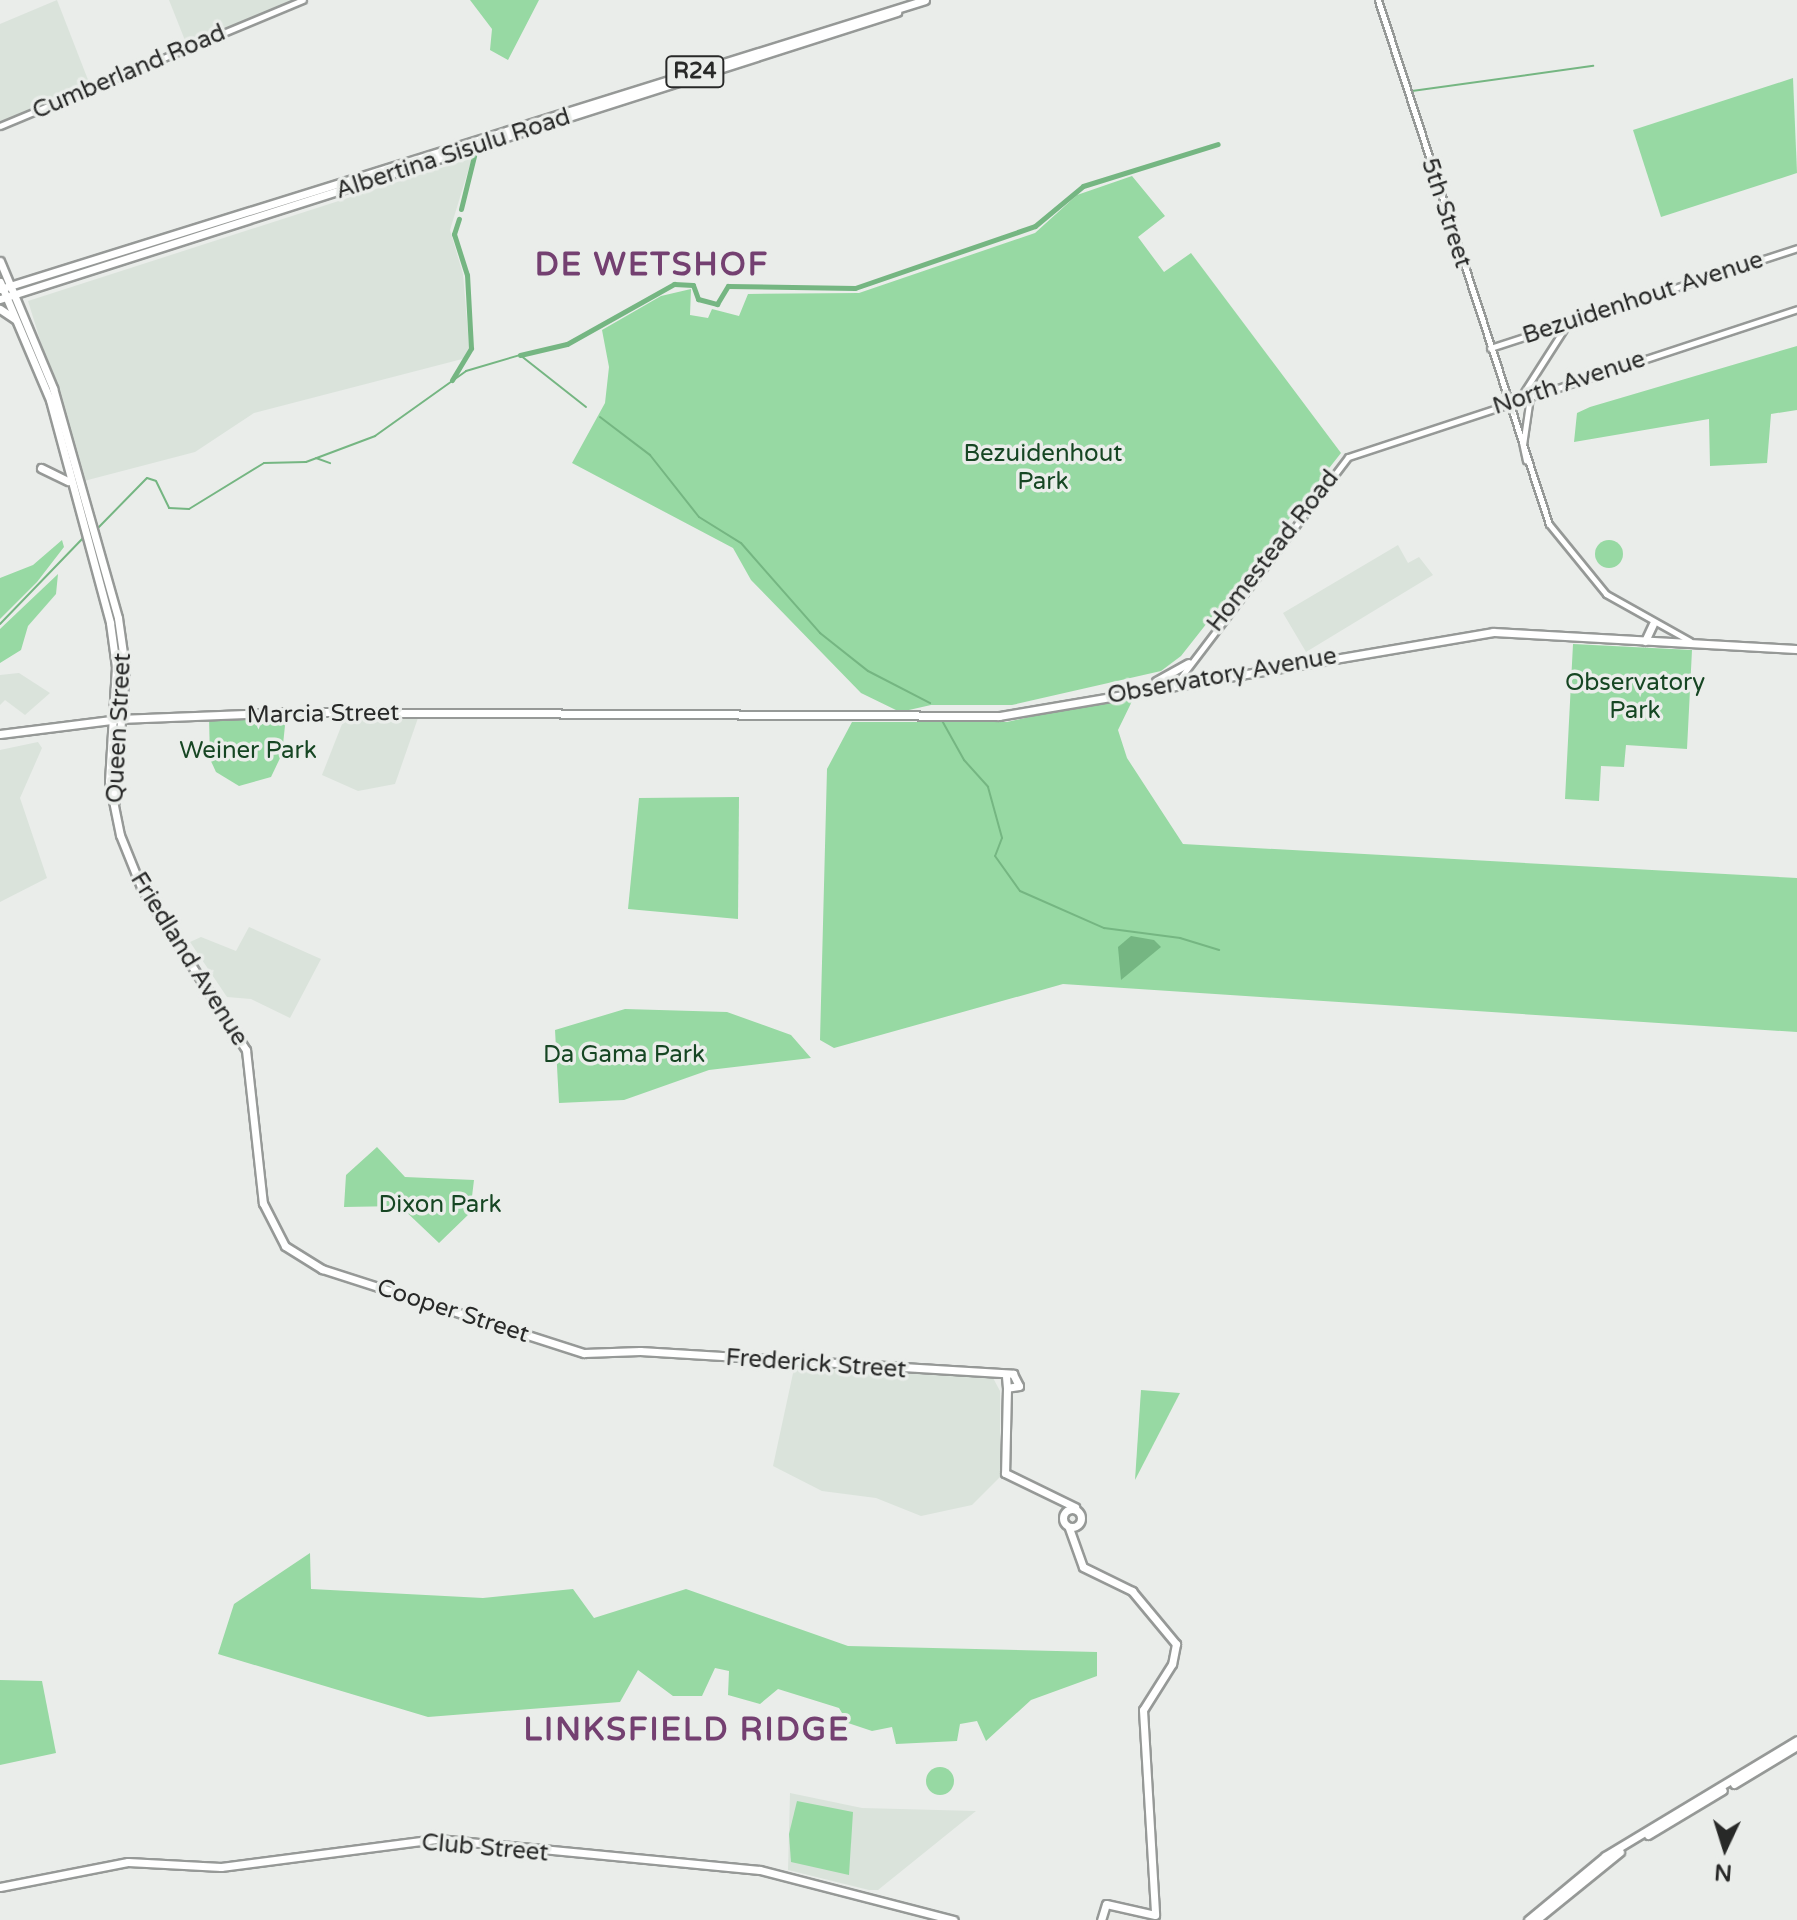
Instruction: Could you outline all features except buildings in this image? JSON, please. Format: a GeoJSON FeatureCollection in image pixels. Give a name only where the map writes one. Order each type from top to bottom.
{"type":"FeatureCollection","features":[{"type":"Feature","properties":{"kind":"main road","name":"Albertina Sisulu Road"},"geometry":{"type":"LineString","coordinates":[[8,297],[925,0]]}},
{"type":"Feature","properties":{"kind":"main road","name":"Albertina Sisulu Road"},"geometry":{"type":"LineString","coordinates":[[4,286],[904,7]]}},
{"type":"Feature","properties":{"kind":"main road","name":"Queen Street"},"geometry":{"type":"LineString","coordinates":[[0,261],[4,286],[50,400],[71,486],[86,520]]}},
{"type":"Feature","properties":{"kind":"main road","name":"Queen Street"},"geometry":{"type":"LineString","coordinates":[[8,297],[51,379],[86,520],[123,645],[115,720],[115,815]]}},
{"type":"Feature","properties":{"kind":"main road"},"geometry":{"type":"LineString","coordinates":[[0,309],[17,320]]}},
{"type":"Feature","properties":{"kind":"main road"},"geometry":{"type":"LineString","coordinates":[[41,468],[57,471],[71,486]]}},
{"type":"Feature","properties":{"kind":"main road","name":"Queen Street"},"geometry":{"type":"LineString","coordinates":[[94,548],[114,647],[115,720]]}},
{"type":"Feature","properties":{"kind":"main road"},"geometry":{"type":"LineString","coordinates":[[1645,641],[1653,624]]}},
{"type":"Feature","properties":{"kind":"main road","name":"Observatory Avenue"},"geometry":{"type":"LineString","coordinates":[[647,715],[989,716],[1178,681],[1487,632],[1797,649]]}},
{"type":"Feature","properties":{"kind":"main road"},"geometry":{"type":"LineString","coordinates":[[1139,688],[1188,663]]}},
{"type":"Feature","properties":{"kind":"main road"},"geometry":{"type":"LineString","coordinates":[[94,721],[113,704]]}},
{"type":"Feature","properties":{"kind":"main road","name":"Marcia Street"},"geometry":{"type":"LineString","coordinates":[[0,734],[94,721],[290,712],[647,715]]}},
{"type":"Feature","properties":{"kind":"main road","name":"Friedland Avenue"},"geometry":{"type":"LineString","coordinates":[[115,815],[141,887],[249,1057],[267,1217],[289,1250],[322,1269]]}},
{"type":"Feature","properties":{"kind":"main road","name":"Cooper Street"},"geometry":{"type":"LineString","coordinates":[[322,1269],[584,1353],[648,1351]]}},
{"type":"Feature","properties":{"kind":"main road","name":"Frederick Street"},"geometry":{"type":"LineString","coordinates":[[648,1351],[984,1377],[1008,1385],[1007,1477],[1059,1499]]}},
{"type":"Feature","properties":{"kind":"main road"},"geometry":{"type":"LineString","coordinates":[[1059,1499],[1075,1507]]}},
{"type":"Feature","properties":{"kind":"main road"},"geometry":{"type":"LineString","coordinates":[[1059,1499],[1071,1528],[1075,1550],[1085,1569],[1132,1591],[1173,1636],[1174,1661],[1150,1690],[1143,1715],[1155,1915],[1106,1904],[1101,1920]]}},
{"type":"Feature","properties":{"kind":"main road"},"geometry":{"type":"LineString","coordinates":[[1065,1516],[1075,1507]]}},
{"type":"Feature","properties":{"kind":"main road"},"geometry":{"type":"LineString","coordinates":[[1071,1528],[1075,1507]]}},
{"type":"Feature","properties":{"kind":"main road"},"geometry":{"type":"LineString","coordinates":[[1528,1920],[1605,1856],[1797,1743]]}},
{"type":"Feature","properties":{"kind":"main road"},"geometry":{"type":"LineString","coordinates":[[1536,1920],[1615,1856],[1797,1743]]}},
{"type":"Feature","properties":{"kind":"main road","name":"Club Street"},"geometry":{"type":"LineString","coordinates":[[0,1887],[128,1862],[221,1867],[426,1839],[750,1868],[954,1920]]}},
{"type":"Feature","properties":{"kind":"street","name":"Cumberland Road"},"geometry":{"type":"LineString","coordinates":[[0,126],[303,0]]}},
{"type":"Feature","properties":{"kind":"street","name":"5th Street"},"geometry":{"type":"LineString","coordinates":[[1378,0],[1526,461]]}},
{"type":"Feature","properties":{"kind":"street","name":"Bezuidenhout Avenue"},"geometry":{"type":"LineString","coordinates":[[1490,348],[1797,248]]}},
{"type":"Feature","properties":{"kind":"street","name":"North Avenue"},"geometry":{"type":"LineString","coordinates":[[1343,462],[1509,403],[1797,309]]}},
{"type":"Feature","properties":{"kind":"street"},"geometry":{"type":"LineString","coordinates":[[1516,401],[1529,386],[1569,322]]}},
{"type":"Feature","properties":{"kind":"street"},"geometry":{"type":"LineString","coordinates":[[1529,386],[1539,394]]}},
{"type":"Feature","properties":{"kind":"street"},"geometry":{"type":"LineString","coordinates":[[1523,445],[1531,396]]}},
{"type":"Feature","properties":{"kind":"street","name":"5th Street"},"geometry":{"type":"LineString","coordinates":[[1515,427],[1526,461]]}},
{"type":"Feature","properties":{"kind":"street"},"geometry":{"type":"LineString","coordinates":[[1526,461],[1549,524],[1572,559],[1606,594],[1653,624],[1697,645]]}},
{"type":"Feature","properties":{"kind":"street","name":"Homestead Road"},"geometry":{"type":"LineString","coordinates":[[1178,681],[1188,663],[1343,462]]}},
{"type":"Feature","properties":{"kind":"shaded area"},"geometry":{"type":"Polygon","coordinates":[[[57,0],[90,85],[0,122],[0,24],[57,0]]]}},
{"type":"Feature","properties":{"kind":"shaded area"},"geometry":{"type":"Polygon","coordinates":[[[169,0],[301,0],[188,48],[169,0]]]}},
{"type":"Feature","properties":{"kind":"shaded area"},"geometry":{"type":"Polygon","coordinates":[[[472,158],[450,230],[463,274],[470,357],[254,413],[195,452],[84,481],[28,301],[472,158]]]}},
{"type":"Feature","properties":{"kind":"shaded area"},"geometry":{"type":"Polygon","coordinates":[[[1398,545],[1408,563],[1419,557],[1433,575],[1306,652],[1283,613],[1398,545]]]}},
{"type":"Feature","properties":{"kind":"shaded area"},"geometry":{"type":"Polygon","coordinates":[[[19,673],[50,693],[25,715],[5,700],[0,705],[0,675],[19,673]]]}},
{"type":"Feature","properties":{"kind":"shaded area"},"geometry":{"type":"Polygon","coordinates":[[[346,714],[418,718],[395,784],[358,791],[322,775],[346,714]]]}},
{"type":"Feature","properties":{"kind":"shaded area"},"geometry":{"type":"Polygon","coordinates":[[[38,742],[42,748],[20,798],[47,878],[0,902],[0,750],[38,742]]]}},
{"type":"Feature","properties":{"kind":"shaded area"},"geometry":{"type":"Polygon","coordinates":[[[249,927],[321,959],[290,1018],[251,999],[227,997],[190,942],[201,937],[236,951],[249,927]]]}},
{"type":"Feature","properties":{"kind":"shaded area"},"geometry":{"type":"Polygon","coordinates":[[[1131,936],[1154,940],[1161,947],[1121,980],[1118,947],[1131,936]]]}},
{"type":"Feature","properties":{"kind":"shaded area"},"geometry":{"type":"Polygon","coordinates":[[[795,1364],[992,1376],[1000,1391],[1000,1477],[972,1505],[921,1516],[876,1498],[822,1491],[773,1466],[795,1364]]]}},
{"type":"Feature","properties":{"kind":"shaded area"},"geometry":{"type":"Polygon","coordinates":[[[790,1793],[862,1808],[976,1811],[878,1890],[869,1890],[788,1870],[790,1793]]]}},
{"type":"Feature","properties":{"kind":"green space"},"geometry":{"type":"Polygon","coordinates":[[[470,0],[539,0],[508,60],[490,50],[492,29],[470,0]]]}},
{"type":"Feature","properties":{"kind":"green space"},"geometry":{"type":"Polygon","coordinates":[[[1793,78],[1797,173],[1661,217],[1633,130],[1793,78]]]}},
{"type":"Feature","properties":{"kind":"green space","name":"Bezuidenhout Park"},"geometry":{"type":"Polygon","coordinates":[[[1132,176],[1165,216],[1138,237],[1164,272],[1191,253],[1341,453],[1181,656],[1161,671],[1012,705],[931,705],[900,712],[861,693],[751,580],[733,548],[572,463],[605,403],[609,367],[602,330],[661,296],[691,289],[690,315],[708,318],[712,309],[739,316],[748,294],[859,293],[1035,233],[1077,195],[1132,176]]]}},
{"type":"Feature","properties":{"kind":"green space"},"geometry":{"type":"Polygon","coordinates":[[[1797,346],[1797,410],[1771,414],[1767,463],[1710,466],[1709,419],[1574,442],[1577,413],[1590,407],[1797,346]]]}},
{"type":"Feature","properties":{"kind":"green space"},"geometry":{"type":"Polygon","coordinates":[[[62,540],[64,547],[37,582],[0,619],[0,578],[33,565],[62,540]]]}},
{"type":"Feature","properties":{"kind":"green space"},"geometry":{"type":"Polygon","coordinates":[[[1609,540],[1619,544],[1623,554],[1619,564],[1609,568],[1599,564],[1595,554],[1599,544],[1609,540]]]}},
{"type":"Feature","properties":{"kind":"green space"},"geometry":{"type":"Polygon","coordinates":[[[58,574],[56,594],[28,626],[21,650],[0,663],[0,629],[58,574]]]}},
{"type":"Feature","properties":{"kind":"green space","name":"Observatory Park"},"geometry":{"type":"Polygon","coordinates":[[[1573,644],[1692,650],[1687,749],[1626,745],[1624,767],[1601,766],[1599,801],[1565,799],[1573,644]]]}},
{"type":"Feature","properties":{"kind":"green space"},"geometry":{"type":"Polygon","coordinates":[[[1136,693],[1118,730],[1127,758],[1183,844],[1797,878],[1797,1032],[1063,984],[834,1048],[820,1040],[827,769],[852,722],[1007,722],[1136,693]]]}},
{"type":"Feature","properties":{"kind":"green space","name":"Weiner Park"},"geometry":{"type":"Polygon","coordinates":[[[286,716],[282,754],[271,777],[239,786],[216,772],[210,759],[209,717],[286,716]]]}},
{"type":"Feature","properties":{"kind":"green space"},"geometry":{"type":"Polygon","coordinates":[[[739,797],[738,919],[628,909],[639,798],[739,797]]]}},
{"type":"Feature","properties":{"kind":"green space","name":"Da Gama Park"},"geometry":{"type":"Polygon","coordinates":[[[625,1009],[727,1012],[791,1035],[811,1058],[709,1070],[624,1100],[559,1103],[555,1030],[625,1009]]]}},
{"type":"Feature","properties":{"kind":"green space","name":"Dixon Park"},"geometry":{"type":"Polygon","coordinates":[[[377,1147],[405,1177],[474,1180],[470,1213],[439,1243],[400,1206],[344,1207],[346,1175],[377,1147]]]}},
{"type":"Feature","properties":{"kind":"green space"},"geometry":{"type":"Polygon","coordinates":[[[1141,1390],[1180,1393],[1135,1480],[1141,1390]]]}},
{"type":"Feature","properties":{"kind":"green space"},"geometry":{"type":"Polygon","coordinates":[[[310,1553],[311,1589],[483,1598],[573,1589],[594,1618],[686,1589],[848,1646],[1097,1652],[1097,1676],[1031,1700],[986,1741],[977,1721],[960,1724],[957,1741],[896,1744],[892,1727],[872,1731],[848,1723],[839,1708],[778,1689],[760,1704],[728,1695],[729,1671],[715,1668],[702,1696],[673,1696],[638,1670],[620,1702],[428,1717],[218,1654],[234,1604],[310,1553]]]}},
{"type":"Feature","properties":{"kind":"green space"},"geometry":{"type":"Polygon","coordinates":[[[0,1680],[42,1681],[56,1753],[0,1765],[0,1680]]]}},
{"type":"Feature","properties":{"kind":"green space"},"geometry":{"type":"Polygon","coordinates":[[[940,1767],[950,1771],[954,1781],[950,1791],[940,1795],[930,1791],[926,1781],[930,1771],[940,1767]]]}},
{"type":"Feature","properties":{"kind":"green space"},"geometry":{"type":"Polygon","coordinates":[[[797,1801],[853,1812],[849,1875],[791,1862],[789,1834],[797,1801]]]}},
{"type":"Feature","properties":{"kind":"waterway"},"geometry":{"type":"LineString","coordinates":[[1412,91],[1593,66]]}},
{"type":"Feature","properties":{"kind":"waterway"},"geometry":{"type":"LineString","coordinates":[[520,355],[567,344],[674,284],[693,285],[698,299],[717,304],[728,286],[855,288],[1035,226],[1083,186],[1218,144]]}},
{"type":"Feature","properties":{"kind":"waterway"},"geometry":{"type":"LineString","coordinates":[[461,209],[474,156]]}},
{"type":"Feature","properties":{"kind":"waterway"},"geometry":{"type":"LineString","coordinates":[[452,380],[471,348],[467,275],[454,234],[459,219]]}},
{"type":"Feature","properties":{"kind":"waterway"},"geometry":{"type":"LineString","coordinates":[[97,529],[147,478],[156,481],[169,508],[189,509],[264,463],[306,462],[375,436],[466,371],[520,355],[586,407]]}},
{"type":"Feature","properties":{"kind":"waterway"},"geometry":{"type":"LineString","coordinates":[[600,417],[650,455],[699,517],[741,543],[820,633],[868,671],[930,703]]}},
{"type":"Feature","properties":{"kind":"waterway"},"geometry":{"type":"LineString","coordinates":[[316,458],[330,463]]}},
{"type":"Feature","properties":{"kind":"waterway"},"geometry":{"type":"LineString","coordinates":[[0,624],[85,536]]}},
{"type":"Feature","properties":{"kind":"waterway"},"geometry":{"type":"LineString","coordinates":[[940,717],[964,760],[988,787],[1002,838],[995,856],[1020,891],[1104,928],[1180,938],[1219,950]]}},
{"type":"Feature","properties":{"kind":"district","name":"DE WETSHOF"},"geometry":{"type":"Point","coordinates":[652,265]}},
{"type":"Feature","properties":{"kind":"district","name":"LINKSFIELD RIDGE"},"geometry":{"type":"Point","coordinates":[687,1730]}}]}
